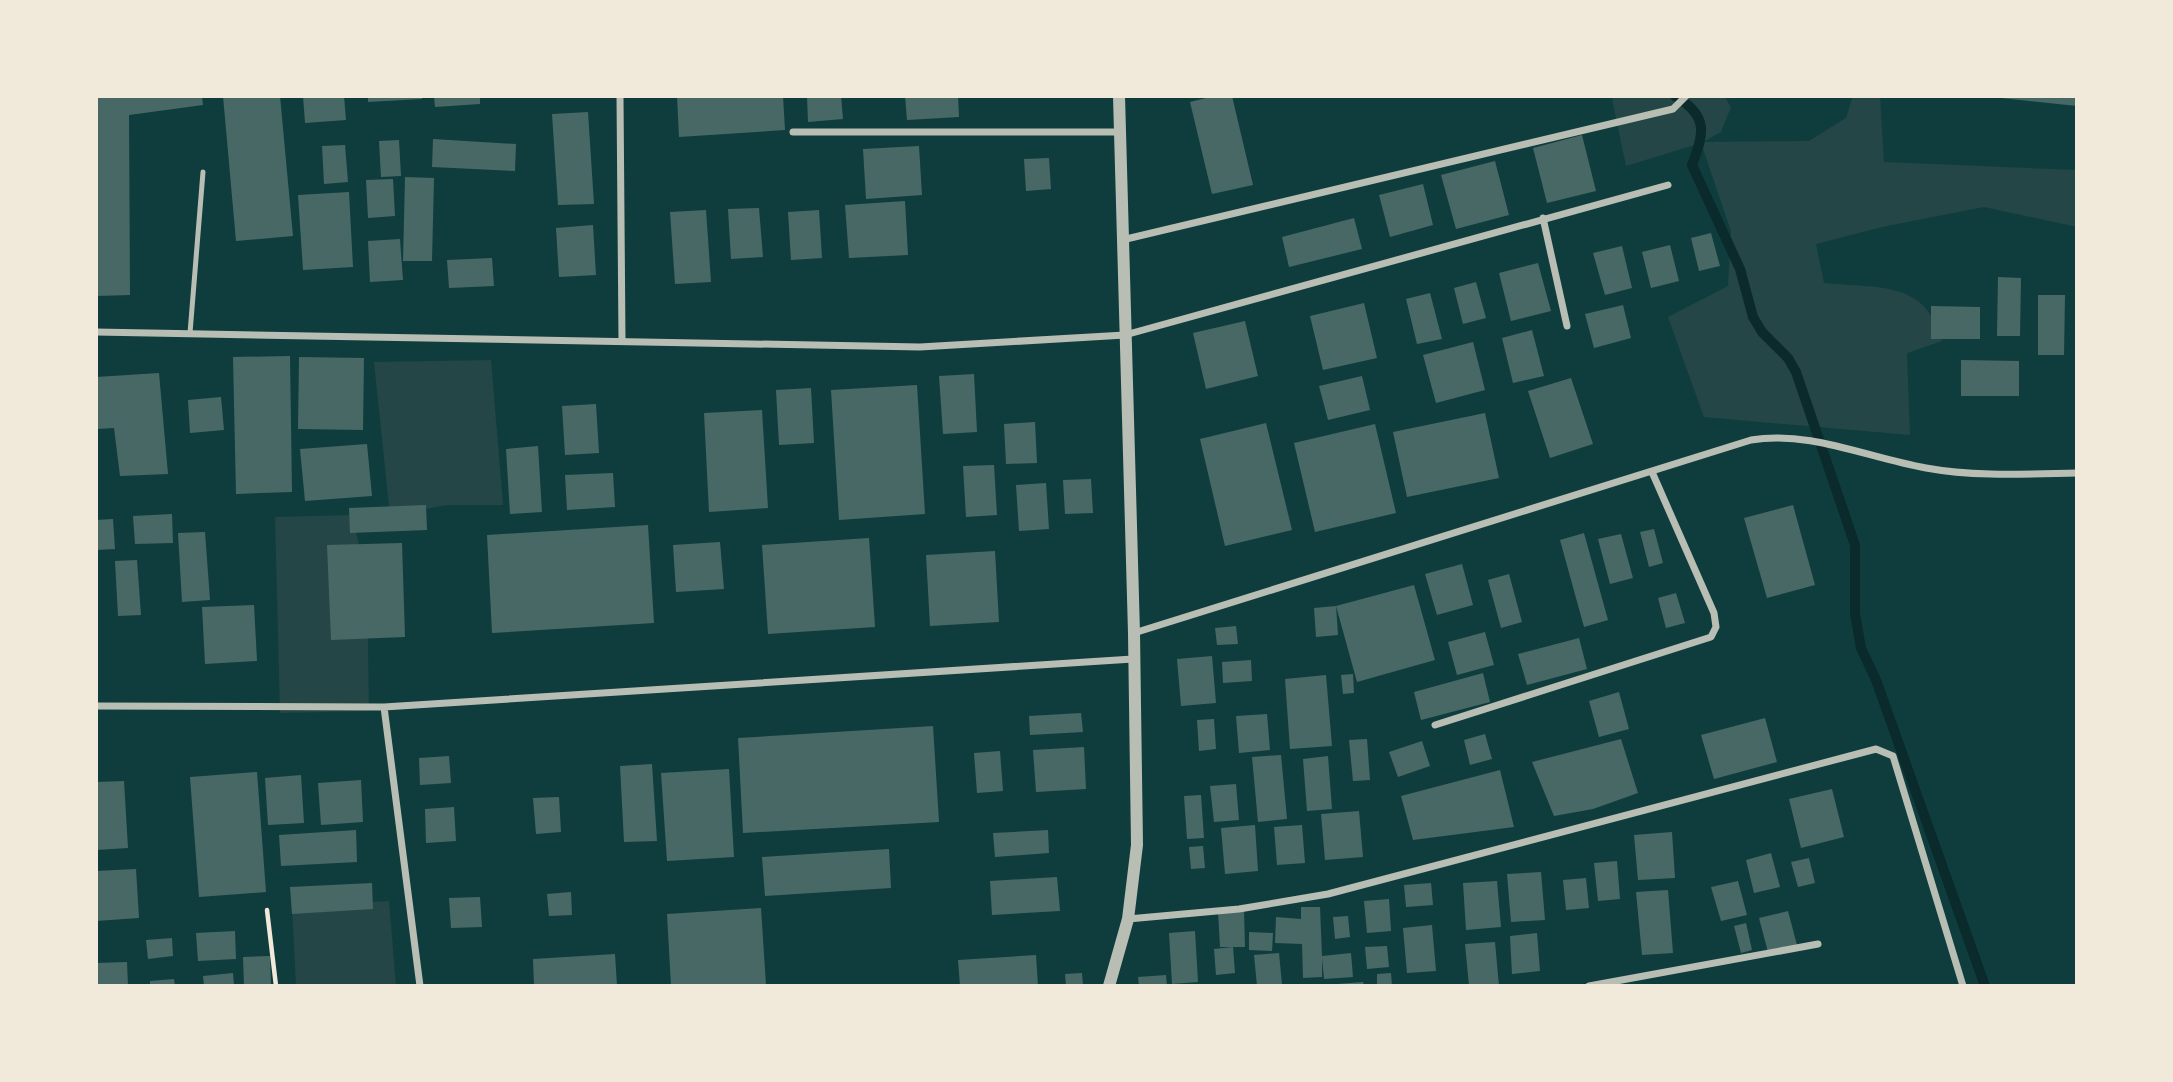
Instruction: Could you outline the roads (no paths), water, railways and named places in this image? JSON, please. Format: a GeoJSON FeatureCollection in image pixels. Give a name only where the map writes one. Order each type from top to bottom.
{"type":"FeatureCollection","features":[{"type":"Feature","properties":{"kind":"street"},"geometry":{"type":"LineString","coordinates":[[620,96],[622,341]]}},
{"type":"Feature","properties":{"kind":"street"},"geometry":{"type":"LineString","coordinates":[[1109,986],[1128,919],[1137,845],[1119,96]]}},
{"type":"Feature","properties":{"kind":"street"},"geometry":{"type":"LineString","coordinates":[[1121,240],[1673,109],[1686,96]]}},
{"type":"Feature","properties":{"kind":"street"},"geometry":{"type":"LineString","coordinates":[[793,132],[1120,132]]}},
{"type":"Feature","properties":{"kind":"street"},"geometry":{"type":"LineString","coordinates":[[96,332],[920,347],[1125,335],[1668,185]]}},
{"type":"Feature","properties":{"kind":"street"},"geometry":{"type":"LineString","coordinates":[[1543,218],[1567,326]]}},
{"type":"Feature","properties":{"kind":"street"},"geometry":{"type":"LineString","coordinates":[[1134,633],[1751,440],[1774,436],[1926,468],[1988,474],[2077,473]]}},
{"type":"Feature","properties":{"kind":"street"},"geometry":{"type":"LineString","coordinates":[[1435,725],[1711,637],[1716,627],[1714,613],[1652,472]]}},
{"type":"Feature","properties":{"kind":"street"},"geometry":{"type":"LineString","coordinates":[[96,706],[384,706],[1133,660]]}},
{"type":"Feature","properties":{"kind":"street"},"geometry":{"type":"LineString","coordinates":[[384,706],[420,986]]}},
{"type":"Feature","properties":{"kind":"street"},"geometry":{"type":"LineString","coordinates":[[1128,919],[1239,909],[1328,894],[1876,749],[1893,756],[1963,986]]}},
{"type":"Feature","properties":{"kind":"street"},"geometry":{"type":"LineString","coordinates":[[1589,986],[1818,944]]}},
{"type":"Feature","properties":{"kind":"lane"},"geometry":{"type":"LineString","coordinates":[[190,333],[203,172]]}},
{"type":"Feature","properties":{"kind":"waterway"},"geometry":{"type":"LineString","coordinates":[[1675,96],[1694,111],[1701,126],[1692,165],[1740,269],[1753,317],[1762,332],[1788,358],[1796,372],[1855,545],[1855,614],[1861,648],[1876,680],[1985,986]]}}]}
